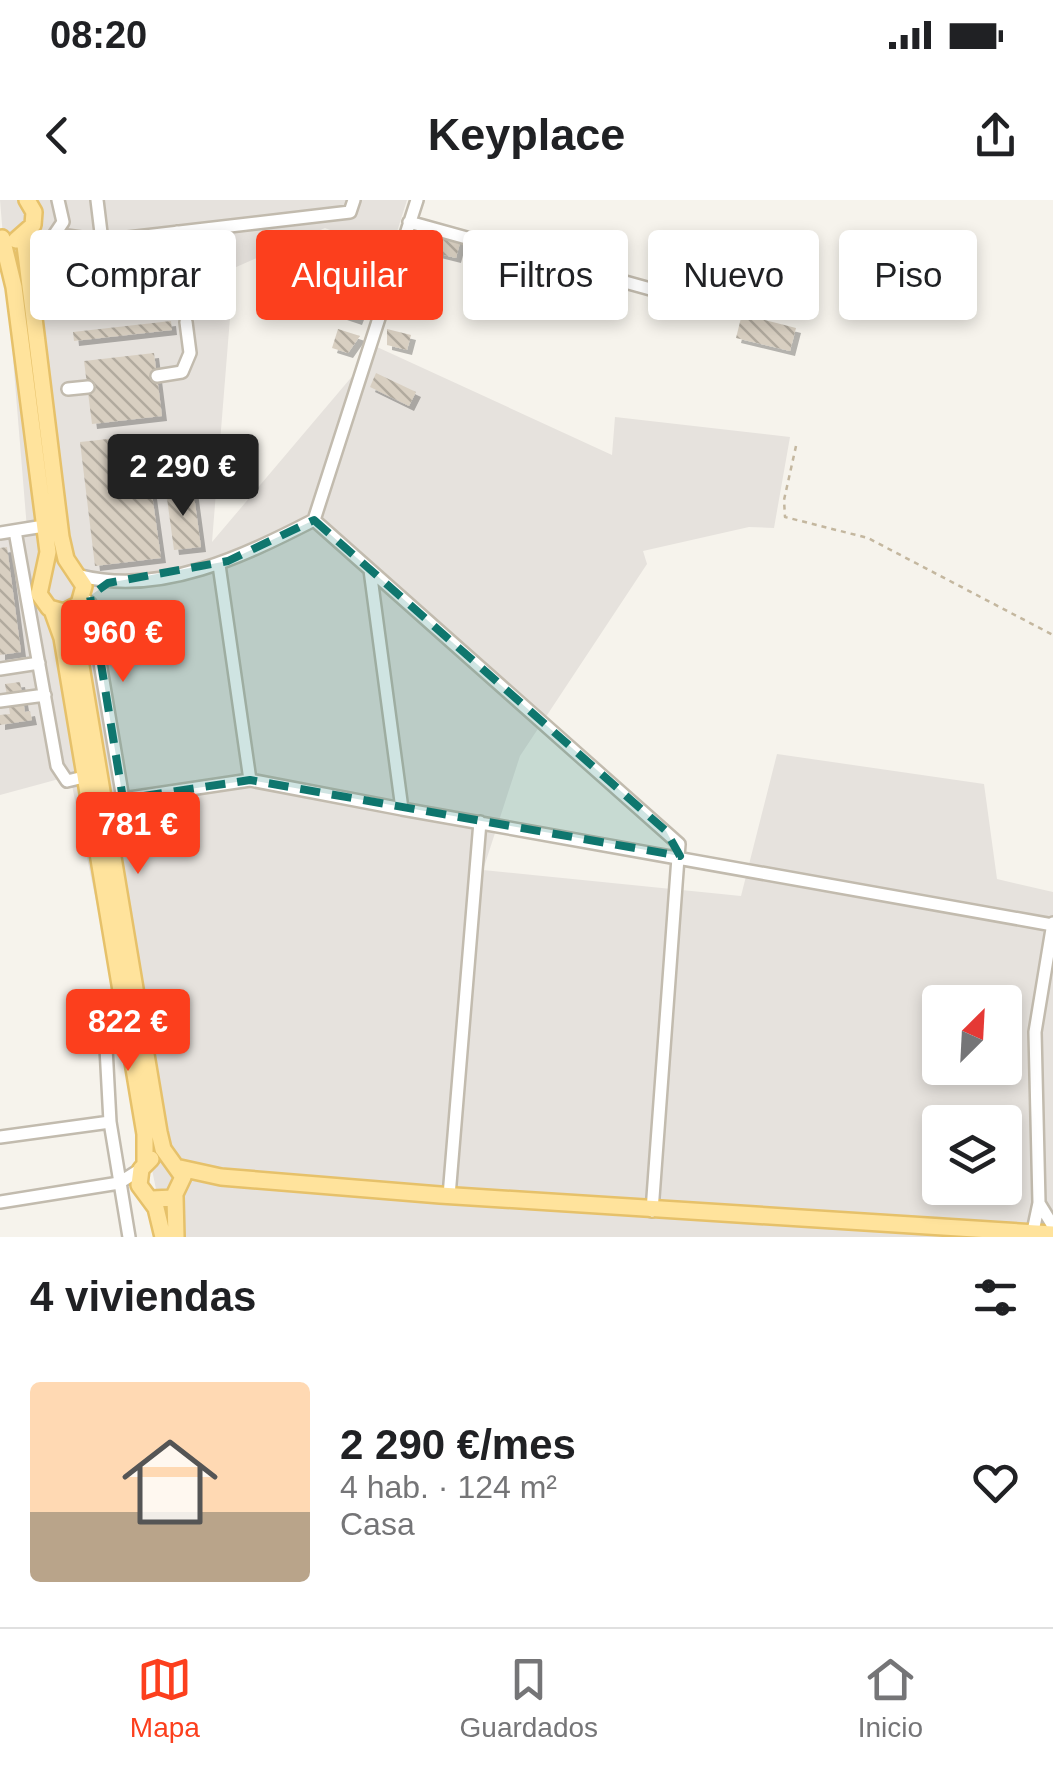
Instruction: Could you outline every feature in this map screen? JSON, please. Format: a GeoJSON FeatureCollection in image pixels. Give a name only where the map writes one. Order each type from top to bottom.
{"type":"FeatureCollection","features":[{"type":"Feature","properties":{"kind":"main road"},"geometry":{"type":"LineString","coordinates":[[27,200],[34,218],[25,236],[30,282]]}},
{"type":"Feature","properties":{"kind":"main road"},"geometry":{"type":"LineString","coordinates":[[25,236],[1,238],[14,287],[44,526],[45,572],[34,597],[62,612],[85,599]]}},
{"type":"Feature","properties":{"kind":"main road"},"geometry":{"type":"LineString","coordinates":[[34,320],[61,537],[85,599],[76,636],[109,841],[159,1132],[175,1163],[176,1237]]}},
{"type":"Feature","properties":{"kind":"main road"},"geometry":{"type":"LineString","coordinates":[[45,572],[61,566],[77,572]]}},
{"type":"Feature","properties":{"kind":"main road"},"geometry":{"type":"LineString","coordinates":[[52,610],[62,638],[146,1134],[143,1166],[148,1196],[163,1237]]}},
{"type":"Feature","properties":{"kind":"main road"},"geometry":{"type":"LineString","coordinates":[[143,1166],[158,1157],[221,1177],[652,1210],[1053,1234]]}},
{"type":"Feature","properties":{"kind":"main road"},"geometry":{"type":"LineString","coordinates":[[148,1196],[178,1192],[221,1177]]}},
{"type":"Feature","properties":{"kind":"street"},"geometry":{"type":"LineString","coordinates":[[58,200],[63,222],[58,230]]}},
{"type":"Feature","properties":{"kind":"street"},"geometry":{"type":"LineString","coordinates":[[96,200],[100,230]]}},
{"type":"Feature","properties":{"kind":"street"},"geometry":{"type":"LineString","coordinates":[[417,200],[314,520],[219,565],[108,583],[85,599],[124,800],[250,780],[1053,924],[1034,1032],[1039,1203],[1025,1235]]}},
{"type":"Feature","properties":{"kind":"street"},"geometry":{"type":"LineString","coordinates":[[190,230],[352,206]]}},
{"type":"Feature","properties":{"kind":"street"},"geometry":{"type":"LineString","coordinates":[[409,222],[648,288]]}},
{"type":"Feature","properties":{"kind":"street"},"geometry":{"type":"LineString","coordinates":[[25,236],[30,240]]}},
{"type":"Feature","properties":{"kind":"street"},"geometry":{"type":"LineString","coordinates":[[157,376],[182,372],[190,353],[186,322]]}},
{"type":"Feature","properties":{"kind":"street"},"geometry":{"type":"LineString","coordinates":[[68,389],[88,386]]}},
{"type":"Feature","properties":{"kind":"street"},"geometry":{"type":"LineString","coordinates":[[314,520],[679,844],[652,1210]]}},
{"type":"Feature","properties":{"kind":"street"},"geometry":{"type":"LineString","coordinates":[[0,533],[44,526]]}},
{"type":"Feature","properties":{"kind":"street"},"geometry":{"type":"LineString","coordinates":[[16,530],[34,597],[39,663],[61,775],[67,781],[84,777]]}},
{"type":"Feature","properties":{"kind":"street"},"geometry":{"type":"LineString","coordinates":[[219,565],[250,780]]}},
{"type":"Feature","properties":{"kind":"street"},"geometry":{"type":"LineString","coordinates":[[370,570],[402,809]]}},
{"type":"Feature","properties":{"kind":"street"},"geometry":{"type":"LineString","coordinates":[[77,572],[108,583]]}},
{"type":"Feature","properties":{"kind":"street"},"geometry":{"type":"LineString","coordinates":[[0,668],[39,663]]}},
{"type":"Feature","properties":{"kind":"street"},"geometry":{"type":"LineString","coordinates":[[0,701],[44,695]]}},
{"type":"Feature","properties":{"kind":"street"},"geometry":{"type":"LineString","coordinates":[[449,1196],[480,822]]}},
{"type":"Feature","properties":{"kind":"street"},"geometry":{"type":"LineString","coordinates":[[105,1029],[110,1122],[130,1237]]}},
{"type":"Feature","properties":{"kind":"street"},"geometry":{"type":"LineString","coordinates":[[0,1138],[110,1122]]}},
{"type":"Feature","properties":{"kind":"street"},"geometry":{"type":"LineString","coordinates":[[0,1202],[119,1183],[143,1166]]}},
{"type":"Feature","properties":{"kind":"street"},"geometry":{"type":"LineString","coordinates":[[119,1183],[148,1196]]}},
{"type":"Feature","properties":{"kind":"street"},"geometry":{"type":"LineString","coordinates":[[1039,1203],[1053,1226]]}},
{"type":"Feature","properties":{"kind":"path"},"geometry":{"type":"LineString","coordinates":[[796,446],[784,500],[786,517],[886,546],[1053,635]]}},
{"type":"Feature","properties":{"kind":"highlighted area"},"geometry":{"type":"Polygon","coordinates":[[[314,520],[666,831],[680,856],[250,780],[123,799],[90,596],[108,583],[228,561],[314,520]]]}},
{"type":"Feature","properties":{"kind":"shaded area"},"geometry":{"type":"Polygon","coordinates":[[[0,200],[407,200],[398,230],[256,230],[256,258],[236,267],[236,230],[30,230],[30,320],[230,320],[212,542],[377,347],[612,455],[615,417],[790,437],[774,528],[749,527],[643,551],[647,564],[520,756],[483,870],[741,896],[777,754],[984,784],[997,879],[1053,892],[1053,1227],[1046,1237],[166,1237],[70,776],[0,795],[0,534],[27,529],[0,200]]]}},
{"type":"Feature","properties":{"kind":"building"},"geometry":{"type":"Polygon","coordinates":[[[443,234],[461,239],[456,258],[443,255],[443,234]]]}},
{"type":"Feature","properties":{"kind":"building"},"geometry":{"type":"Polygon","coordinates":[[[740,320],[765,320],[796,328],[790,351],[736,338],[740,320]]]}},
{"type":"Feature","properties":{"kind":"building"},"geometry":{"type":"Polygon","coordinates":[[[171,321],[172,330],[74,341],[73,332],[171,321]]]}},
{"type":"Feature","properties":{"kind":"building"},"geometry":{"type":"Polygon","coordinates":[[[338,329],[360,336],[348,353],[332,348],[338,329]]]}},
{"type":"Feature","properties":{"kind":"building"},"geometry":{"type":"Polygon","coordinates":[[[387,329],[411,335],[407,350],[387,345],[387,329]]]}},
{"type":"Feature","properties":{"kind":"building"},"geometry":{"type":"Polygon","coordinates":[[[154,353],[162,416],[92,424],[84,361],[154,353]]]}},
{"type":"Feature","properties":{"kind":"building"},"geometry":{"type":"Polygon","coordinates":[[[376,373],[416,392],[409,406],[370,387],[376,373]]]}},
{"type":"Feature","properties":{"kind":"building"},"geometry":{"type":"Polygon","coordinates":[[[154,434],[159,479],[150,480],[161,558],[95,566],[80,442],[154,434]]]}},
{"type":"Feature","properties":{"kind":"building"},"geometry":{"type":"Polygon","coordinates":[[[193,488],[201,547],[174,550],[166,491],[193,488]]]}},
{"type":"Feature","properties":{"kind":"building"},"geometry":{"type":"Polygon","coordinates":[[[7,547],[21,652],[0,655],[0,548],[7,547]]]}},
{"type":"Feature","properties":{"kind":"building"},"geometry":{"type":"Polygon","coordinates":[[[20,682],[25,712],[30,711],[32,720],[0,725],[0,715],[10,714],[5,684],[20,682]]]}}]}
